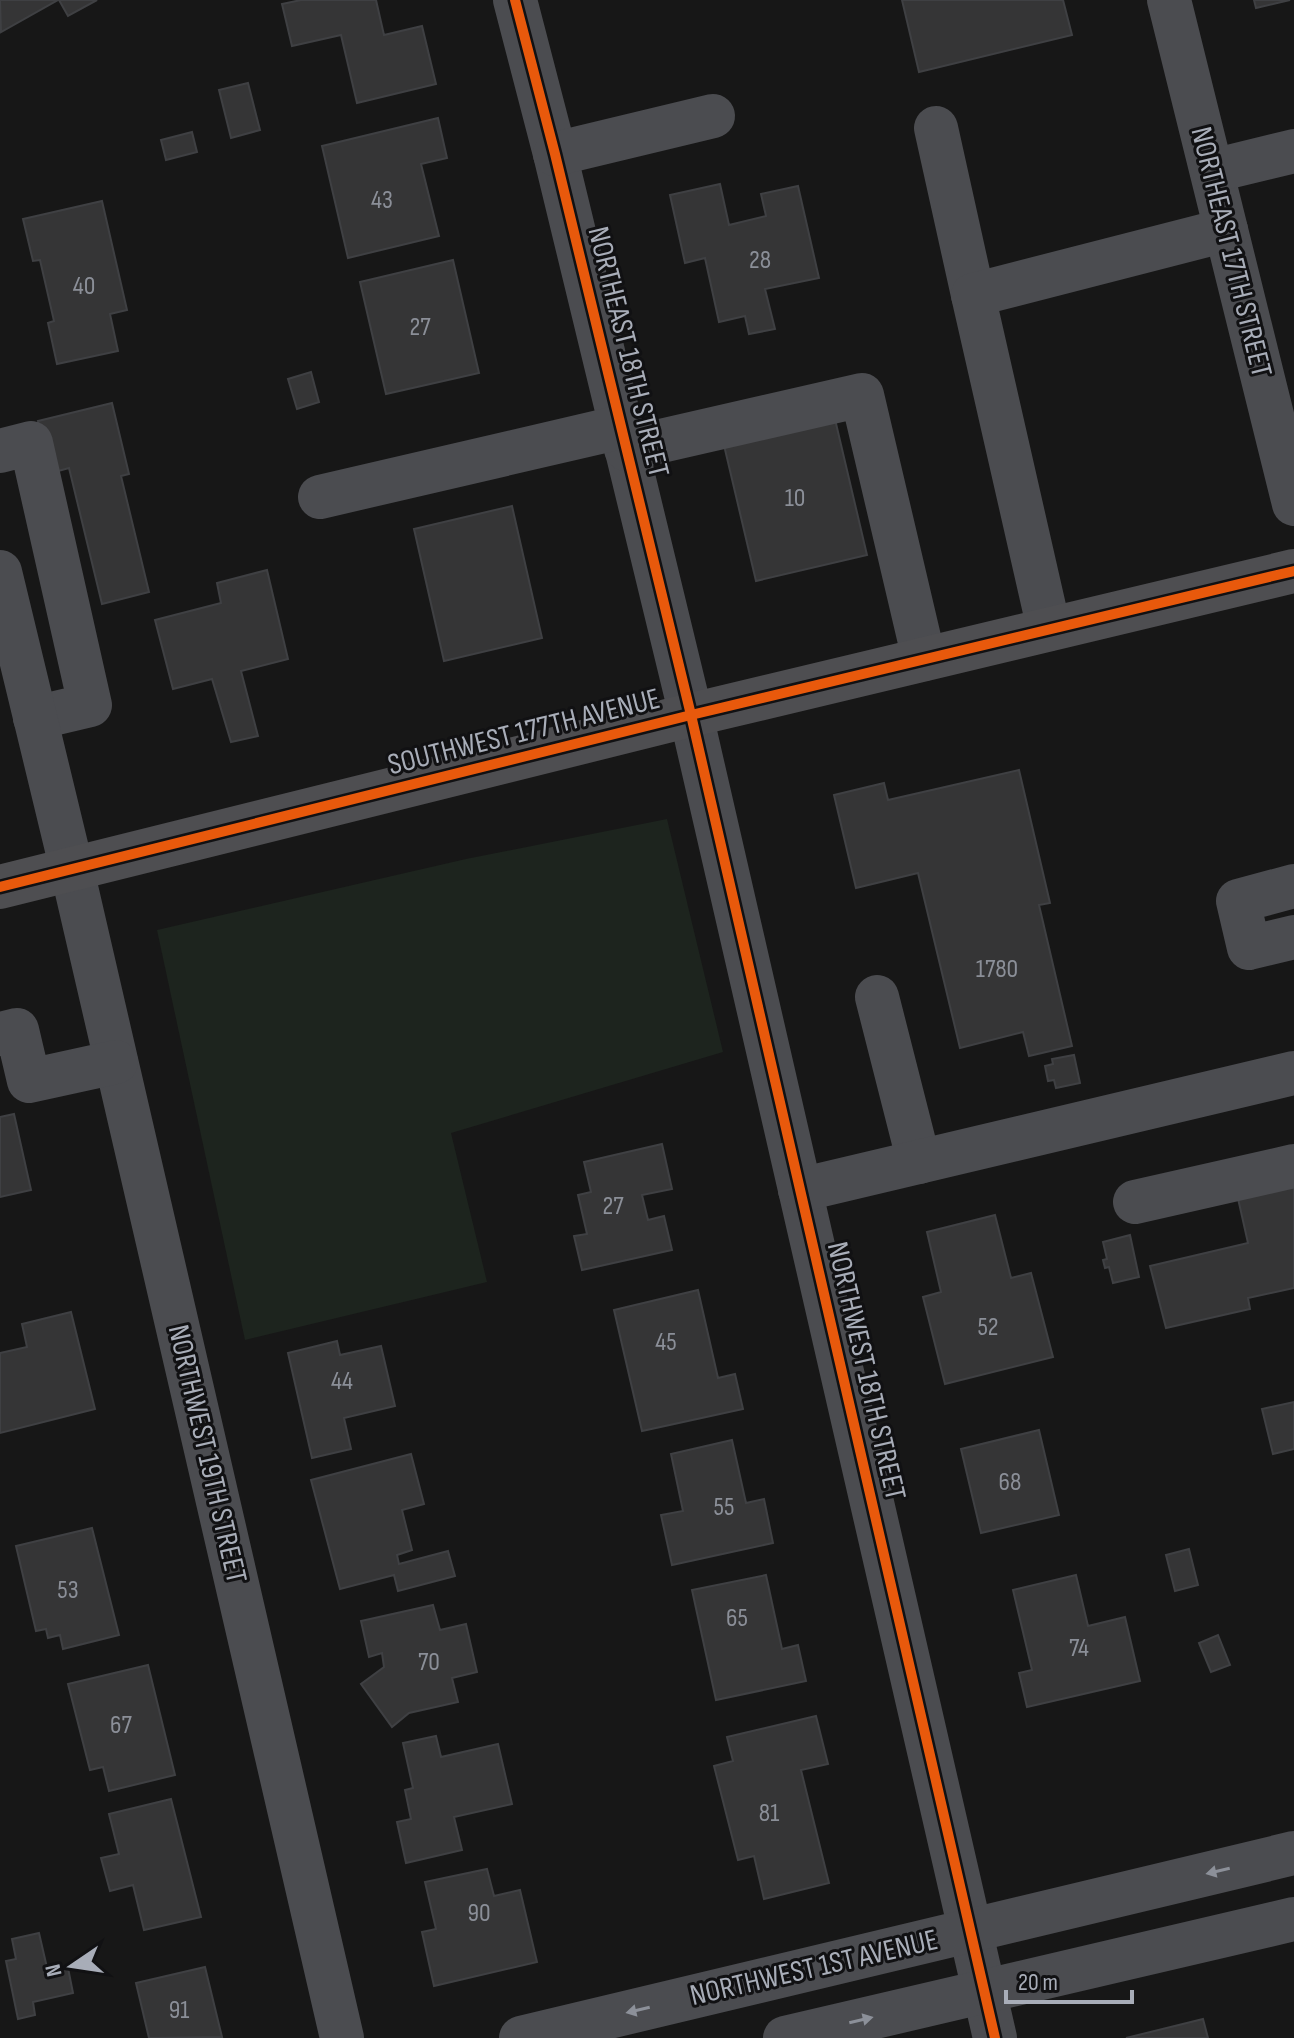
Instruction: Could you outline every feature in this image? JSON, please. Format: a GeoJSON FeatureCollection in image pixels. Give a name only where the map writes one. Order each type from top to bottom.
{"type":"FeatureCollection","features":[{"type":"Feature","properties":{"kind":"highway","name":"SOUTHWEST 177TH AVENUE"},"geometry":{"type":"LineString","coordinates":[[0,887],[691,715],[1294,571]]}},
{"type":"Feature","properties":{"kind":"street","name":"NORTHEAST 18TH STREET"},"geometry":{"type":"LineString","coordinates":[[515,0],[691,715]]}},
{"type":"Feature","properties":{"kind":"street","name":"NORTHEAST 17TH STREET"},"geometry":{"type":"LineString","coordinates":[[1169,0],[1294,504]]}},
{"type":"Feature","properties":{"kind":"street"},"geometry":{"type":"LineString","coordinates":[[555,154],[713,116]]}},
{"type":"Feature","properties":{"kind":"street"},"geometry":{"type":"LineString","coordinates":[[936,128],[1049,629]]}},
{"type":"Feature","properties":{"kind":"street"},"geometry":{"type":"LineString","coordinates":[[1212,171],[1294,151]]}},
{"type":"Feature","properties":{"kind":"street"},"geometry":{"type":"LineString","coordinates":[[973,295],[1226,230]]}},
{"type":"Feature","properties":{"kind":"street"},"geometry":{"type":"LineString","coordinates":[[320,497],[862,395],[924,659]]}},
{"type":"Feature","properties":{"kind":"street"},"geometry":{"type":"LineString","coordinates":[[0,451],[31,443],[90,705],[35,718]]}},
{"type":"Feature","properties":{"kind":"street","name":"NORTHWEST 19TH STREET"},"geometry":{"type":"LineString","coordinates":[[0,572],[72,870],[342,2038]]}},
{"type":"Feature","properties":{"kind":"street","name":"NORTHWEST 18TH STREET"},"geometry":{"type":"LineString","coordinates":[[691,715],[995,2038]]}},
{"type":"Feature","properties":{"kind":"street"},"geometry":{"type":"LineString","coordinates":[[1294,886],[1238,901],[1249,948],[1294,937]]}},
{"type":"Feature","properties":{"kind":"street"},"geometry":{"type":"LineString","coordinates":[[877,997],[919,1162]]}},
{"type":"Feature","properties":{"kind":"street"},"geometry":{"type":"LineString","coordinates":[[0,1034],[17,1030],[29,1081],[116,1062]]}},
{"type":"Feature","properties":{"kind":"street"},"geometry":{"type":"LineString","coordinates":[[800,1190],[1294,1073]]}},
{"type":"Feature","properties":{"kind":"street"},"geometry":{"type":"LineString","coordinates":[[1135,1202],[1294,1166]]}},
{"type":"Feature","properties":{"kind":"street","name":"NORTHWEST 1ST AVENUE"},"geometry":{"type":"LineString","coordinates":[[521,2038],[1294,1853]]}},
{"type":"Feature","properties":{"kind":"street","name":"NORTHWEST 1ST AVENUE"},"geometry":{"type":"LineString","coordinates":[[785,2038],[1294,1919]]}},
{"type":"Feature","properties":{"kind":"shaded area"},"geometry":{"type":"Polygon","coordinates":[[[667,819],[723,1052],[451,1133],[487,1282],[245,1340],[157,930],[466,859],[667,819]]]}},
{"type":"Feature","properties":{"kind":"building"},"geometry":{"type":"Polygon","coordinates":[[[0,0],[58,0],[1,32],[0,0]]]}},
{"type":"Feature","properties":{"kind":"building"},"geometry":{"type":"Polygon","coordinates":[[[59,0],[97,0],[68,16],[59,0]]]}},
{"type":"Feature","properties":{"kind":"building"},"geometry":{"type":"Polygon","coordinates":[[[301,0],[376,0],[384,35],[422,26],[436,84],[357,103],[341,35],[292,46],[282,4],[301,0]]]}},
{"type":"Feature","properties":{"kind":"building"},"geometry":{"type":"Polygon","coordinates":[[[902,0],[1063,0],[1072,35],[919,72],[902,0]]]}},
{"type":"Feature","properties":{"kind":"building"},"geometry":{"type":"Polygon","coordinates":[[[1254,0],[1290,0],[1256,8],[1254,0]]]}},
{"type":"Feature","properties":{"kind":"building"},"geometry":{"type":"Polygon","coordinates":[[[248,83],[260,130],[231,138],[219,90],[248,83]]]}},
{"type":"Feature","properties":{"kind":"building"},"geometry":{"type":"Polygon","coordinates":[[[438,118],[447,158],[421,164],[439,236],[348,258],[322,146],[438,118]]]}},
{"type":"Feature","properties":{"kind":"building"},"geometry":{"type":"Polygon","coordinates":[[[192,132],[197,152],[166,160],[161,140],[192,132]]]}},
{"type":"Feature","properties":{"kind":"building"},"geometry":{"type":"Polygon","coordinates":[[[720,184],[729,225],[766,216],[761,194],[798,186],[819,278],[765,289],[775,329],[749,334],[745,316],[719,322],[705,258],[685,263],[670,195],[720,184]]]}},
{"type":"Feature","properties":{"kind":"building"},"geometry":{"type":"Polygon","coordinates":[[[102,201],[127,310],[110,314],[118,351],[57,364],[48,323],[54,321],[40,260],[33,261],[23,219],[102,201]]]}},
{"type":"Feature","properties":{"kind":"building"},"geometry":{"type":"Polygon","coordinates":[[[453,260],[479,373],[386,394],[360,282],[453,260]]]}},
{"type":"Feature","properties":{"kind":"building"},"geometry":{"type":"Polygon","coordinates":[[[311,372],[319,402],[297,409],[288,379],[311,372]]]}},
{"type":"Feature","properties":{"kind":"building"},"geometry":{"type":"Polygon","coordinates":[[[112,403],[129,474],[121,476],[149,592],[102,604],[69,468],[51,473],[38,421],[112,403]]]}},
{"type":"Feature","properties":{"kind":"building"},"geometry":{"type":"Polygon","coordinates":[[[834,415],[867,555],[756,581],[723,441],[834,415]]]}},
{"type":"Feature","properties":{"kind":"building"},"geometry":{"type":"Polygon","coordinates":[[[512,506],[542,638],[444,661],[414,529],[512,506]]]}},
{"type":"Feature","properties":{"kind":"building"},"geometry":{"type":"Polygon","coordinates":[[[267,570],[288,659],[241,671],[258,736],[231,742],[212,679],[173,689],[155,620],[221,603],[217,583],[267,570]]]}},
{"type":"Feature","properties":{"kind":"building"},"geometry":{"type":"Polygon","coordinates":[[[1019,770],[1050,903],[1039,905],[1072,1046],[1029,1056],[1023,1032],[960,1048],[918,873],[856,888],[834,795],[884,783],[888,800],[1019,770]]]}},
{"type":"Feature","properties":{"kind":"building"},"geometry":{"type":"Polygon","coordinates":[[[1074,1055],[1080,1083],[1056,1088],[1054,1080],[1048,1081],[1045,1066],[1053,1064],[1052,1059],[1074,1055]]]}},
{"type":"Feature","properties":{"kind":"building"},"geometry":{"type":"Polygon","coordinates":[[[14,1114],[31,1190],[0,1197],[0,1117],[14,1114]]]}},
{"type":"Feature","properties":{"kind":"building"},"geometry":{"type":"Polygon","coordinates":[[[662,1144],[672,1189],[642,1195],[648,1220],[664,1216],[672,1250],[582,1270],[574,1236],[587,1234],[578,1195],[591,1192],[584,1162],[662,1144]]]}},
{"type":"Feature","properties":{"kind":"building"},"geometry":{"type":"Polygon","coordinates":[[[1294,1180],[1294,1288],[1248,1298],[1250,1309],[1166,1328],[1150,1266],[1248,1243],[1237,1194],[1294,1180]]]}},
{"type":"Feature","properties":{"kind":"building"},"geometry":{"type":"Polygon","coordinates":[[[995,1215],[1011,1278],[1031,1273],[1053,1357],[945,1384],[923,1297],[941,1292],[927,1232],[995,1215]]]}},
{"type":"Feature","properties":{"kind":"building"},"geometry":{"type":"Polygon","coordinates":[[[1130,1235],[1139,1277],[1113,1283],[1109,1267],[1105,1268],[1103,1260],[1107,1259],[1103,1242],[1130,1235]]]}},
{"type":"Feature","properties":{"kind":"building"},"geometry":{"type":"Polygon","coordinates":[[[698,1290],[718,1378],[735,1374],[743,1409],[642,1431],[614,1310],[698,1290]]]}},
{"type":"Feature","properties":{"kind":"building"},"geometry":{"type":"Polygon","coordinates":[[[71,1312],[95,1409],[0,1433],[0,1353],[27,1347],[22,1324],[71,1312]]]}},
{"type":"Feature","properties":{"kind":"building"},"geometry":{"type":"Polygon","coordinates":[[[337,1341],[340,1355],[381,1346],[395,1406],[344,1418],[351,1449],[312,1458],[288,1353],[337,1341]]]}},
{"type":"Feature","properties":{"kind":"building"},"geometry":{"type":"Polygon","coordinates":[[[1294,1402],[1294,1449],[1273,1454],[1262,1409],[1294,1402]]]}},
{"type":"Feature","properties":{"kind":"building"},"geometry":{"type":"Polygon","coordinates":[[[1039,1430],[1059,1515],[981,1533],[961,1449],[1039,1430]]]}},
{"type":"Feature","properties":{"kind":"building"},"geometry":{"type":"Polygon","coordinates":[[[732,1440],[746,1503],[764,1499],[773,1543],[672,1565],[661,1515],[683,1511],[671,1454],[732,1440]]]}},
{"type":"Feature","properties":{"kind":"building"},"geometry":{"type":"Polygon","coordinates":[[[411,1454],[424,1504],[402,1510],[412,1550],[397,1555],[399,1564],[448,1551],[455,1576],[398,1591],[394,1575],[340,1589],[311,1480],[411,1454]]]}},
{"type":"Feature","properties":{"kind":"building"},"geometry":{"type":"Polygon","coordinates":[[[92,1528],[119,1635],[63,1649],[60,1635],[48,1638],[46,1629],[36,1631],[16,1546],[92,1528]]]}},
{"type":"Feature","properties":{"kind":"building"},"geometry":{"type":"Polygon","coordinates":[[[1189,1549],[1198,1585],[1175,1591],[1166,1555],[1189,1549]]]}},
{"type":"Feature","properties":{"kind":"building"},"geometry":{"type":"Polygon","coordinates":[[[766,1575],[782,1649],[798,1645],[806,1681],[716,1700],[692,1590],[766,1575]]]}},
{"type":"Feature","properties":{"kind":"building"},"geometry":{"type":"Polygon","coordinates":[[[1076,1575],[1088,1626],[1125,1617],[1140,1681],[1027,1707],[1019,1673],[1032,1670],[1013,1590],[1076,1575]]]}},
{"type":"Feature","properties":{"kind":"building"},"geometry":{"type":"Polygon","coordinates":[[[433,1605],[440,1630],[466,1624],[477,1672],[452,1678],[458,1702],[409,1713],[392,1727],[361,1684],[384,1667],[382,1653],[369,1657],[361,1621],[433,1605]]]}},
{"type":"Feature","properties":{"kind":"building"},"geometry":{"type":"Polygon","coordinates":[[[1218,1635],[1230,1665],[1211,1672],[1199,1643],[1218,1635]]]}},
{"type":"Feature","properties":{"kind":"building"},"geometry":{"type":"Polygon","coordinates":[[[148,1665],[175,1775],[109,1791],[103,1767],[90,1770],[68,1684],[148,1665]]]}},
{"type":"Feature","properties":{"kind":"building"},"geometry":{"type":"Polygon","coordinates":[[[816,1716],[828,1764],[801,1770],[829,1883],[764,1899],[754,1856],[738,1860],[714,1766],[733,1761],[727,1737],[816,1716]]]}},
{"type":"Feature","properties":{"kind":"building"},"geometry":{"type":"Polygon","coordinates":[[[436,1736],[441,1757],[498,1744],[512,1804],[454,1817],[462,1850],[406,1863],[397,1822],[411,1819],[405,1790],[413,1788],[403,1743],[436,1736]]]}},
{"type":"Feature","properties":{"kind":"building"},"geometry":{"type":"Polygon","coordinates":[[[171,1799],[201,1917],[144,1930],[133,1885],[110,1891],[101,1858],[119,1854],[109,1814],[171,1799]]]}},
{"type":"Feature","properties":{"kind":"building"},"geometry":{"type":"Polygon","coordinates":[[[487,1869],[494,1896],[520,1890],[537,1962],[434,1986],[422,1932],[436,1929],[425,1882],[487,1869]]]}},
{"type":"Feature","properties":{"kind":"building"},"geometry":{"type":"Polygon","coordinates":[[[39,1933],[48,1972],[68,1968],[73,1993],[33,2002],[35,2015],[18,2019],[6,1961],[16,1959],[12,1939],[39,1933]]]}},
{"type":"Feature","properties":{"kind":"building"},"geometry":{"type":"Polygon","coordinates":[[[205,1967],[222,2037],[149,2038],[136,1983],[205,1967]]]}},
{"type":"Feature","properties":{"kind":"building"},"geometry":{"type":"Polygon","coordinates":[[[1203,2019],[1208,2038],[1126,2038],[1203,2019]]]}},
{"type":"Feature","properties":{"kind":"cycle path"},"geometry":{"type":"LineString","coordinates":[[515,0],[691,715],[995,2038]]}},
{"type":"Feature","properties":{"kind":"cycle path"},"geometry":{"type":"LineString","coordinates":[[0,887],[691,715],[1294,571]]}}]}
